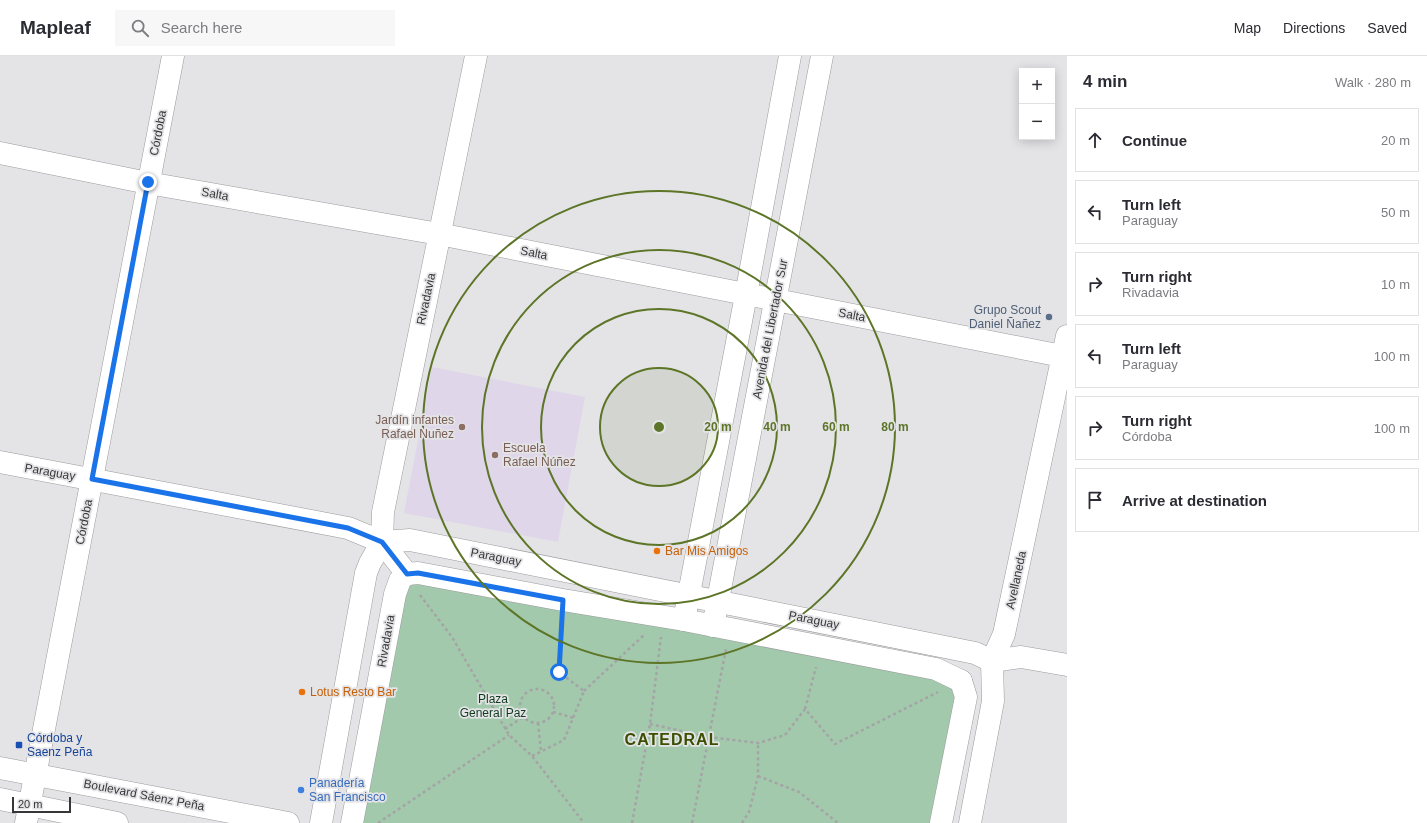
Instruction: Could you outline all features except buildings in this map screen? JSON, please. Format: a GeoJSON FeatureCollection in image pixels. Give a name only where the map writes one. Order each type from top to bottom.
{"type":"FeatureCollection","features":[{"type":"Feature","properties":{"kind":"main road","name":"Córdoba"},"geometry":{"type":"LineString","coordinates":[[28,814],[173,56]]}},
{"type":"Feature","properties":{"kind":"main road","name":"Rivadavia"},"geometry":{"type":"LineString","coordinates":[[321,823],[366,574],[370,563],[382,542],[383,512],[476,56]]}},
{"type":"Feature","properties":{"kind":"main road"},"geometry":{"type":"LineString","coordinates":[[684,620],[790,56]]}},
{"type":"Feature","properties":{"kind":"main road","name":"Avenida del Libertador Sur"},"geometry":{"type":"LineString","coordinates":[[721,628],[718,601],[822,56]]}},
{"type":"Feature","properties":{"kind":"main road","name":"Salta"},"geometry":{"type":"LineString","coordinates":[[0,153],[148,182],[439,234],[746,295],[1066,350]]}},
{"type":"Feature","properties":{"kind":"main road","name":"Avellaneda"},"geometry":{"type":"LineString","coordinates":[[970,823],[993,700],[992,661],[1004,634],[1066,350]]}},
{"type":"Feature","properties":{"kind":"main road","name":"Paraguay"},"geometry":{"type":"LineString","coordinates":[[0,462],[348,528],[382,542],[410,540],[975,652],[992,661]]}},
{"type":"Feature","properties":{"kind":"main road"},"geometry":{"type":"LineString","coordinates":[[382,542],[407,574]]}},
{"type":"Feature","properties":{"kind":"main road","name":"Paraguay"},"geometry":{"type":"LineString","coordinates":[[407,574],[418,573],[563,600],[684,620],[936,669],[961,681]]}},
{"type":"Feature","properties":{"kind":"main road","name":"Rivadavia"},"geometry":{"type":"LineString","coordinates":[[352,823],[394,594],[400,580],[407,574]]}},
{"type":"Feature","properties":{"kind":"main road"},"geometry":{"type":"LineString","coordinates":[[941,823],[966,697],[961,681],[992,661],[1021,657],[1067,665]]}},
{"type":"Feature","properties":{"kind":"main road","name":"Boulevard Sáenz Peña"},"geometry":{"type":"LineString","coordinates":[[0,768],[288,823]]}},
{"type":"Feature","properties":{"kind":"main road"},"geometry":{"type":"LineString","coordinates":[[0,799],[28,814],[117,823]]}},
{"type":"Feature","properties":{"kind":"path"},"geometry":{"type":"LineString","coordinates":[[407,574],[452,636],[509,735],[532,756],[584,823]]}},
{"type":"Feature","properties":{"kind":"path"},"geometry":{"type":"LineString","coordinates":[[563,600],[559,672],[584,691]]}},
{"type":"Feature","properties":{"kind":"path"},"geometry":{"type":"LineString","coordinates":[[532,756],[564,740],[584,691],[663,617]]}},
{"type":"Feature","properties":{"kind":"path"},"geometry":{"type":"LineString","coordinates":[[632,823],[650,724],[663,617]]}},
{"type":"Feature","properties":{"kind":"path"},"geometry":{"type":"LineString","coordinates":[[692,823],[709,737],[721,628]]}},
{"type":"Feature","properties":{"kind":"path"},"geometry":{"type":"LineString","coordinates":[[650,724],[709,737],[758,743],[785,734],[805,709],[822,647]]}},
{"type":"Feature","properties":{"kind":"path"},"geometry":{"type":"LineString","coordinates":[[805,709],[835,744],[961,681]]}},
{"type":"Feature","properties":{"kind":"path"},"geometry":{"type":"LineString","coordinates":[[538,689],[548,693],[554,702],[553,712],[549,719],[544,722],[538,723],[527,720],[523,716],[521,712],[521,701],[523,696],[532,690],[538,689]]}},
{"type":"Feature","properties":{"kind":"path"},"geometry":{"type":"LineString","coordinates":[[553,712],[574,718]]}},
{"type":"Feature","properties":{"kind":"path"},"geometry":{"type":"LineString","coordinates":[[505,729],[523,716]]}},
{"type":"Feature","properties":{"kind":"path"},"geometry":{"type":"LineString","coordinates":[[538,723],[541,751]]}},
{"type":"Feature","properties":{"kind":"path"},"geometry":{"type":"LineString","coordinates":[[378,823],[509,735]]}},
{"type":"Feature","properties":{"kind":"path"},"geometry":{"type":"LineString","coordinates":[[742,823],[748,812],[758,776],[758,743]]}},
{"type":"Feature","properties":{"kind":"path"},"geometry":{"type":"LineString","coordinates":[[758,776],[800,792],[838,823]]}},
{"type":"Feature","properties":{"kind":"shaded area","name":"Escuela Rafael Núñez"},"geometry":{"type":"Polygon","coordinates":[[[432,367],[585,397],[558,542],[404,513],[432,367]]]}},
{"type":"Feature","properties":{"kind":"green space","name":"Plaza General Paz"},"geometry":{"type":"Polygon","coordinates":[[[400,580],[961,681],[941,823],[352,823],[400,580]]]}},
{"type":"Feature","properties":{"kind":"place","name":"Grupo Scout Daniel Ñañez"},"geometry":{"type":"Point","coordinates":[1049,317]}},
{"type":"Feature","properties":{"kind":"place","name":"Jardín infantes Rafael Nuñez"},"geometry":{"type":"Point","coordinates":[462,427]}},
{"type":"Feature","properties":{"kind":"place","name":"Escuela Rafael Núñez"},"geometry":{"type":"Point","coordinates":[495,455]}},
{"type":"Feature","properties":{"kind":"place","name":"Bar Mis Amigos"},"geometry":{"type":"Point","coordinates":[657,551]}},
{"type":"Feature","properties":{"kind":"place","name":"Lotus Resto Bar"},"geometry":{"type":"Point","coordinates":[302,692]}},
{"type":"Feature","properties":{"kind":"place","name":"Córdoba y Saenz Peña"},"geometry":{"type":"Point","coordinates":[19,745]}},
{"type":"Feature","properties":{"kind":"place","name":"Panadería San Francisco"},"geometry":{"type":"Point","coordinates":[301,790]}},
{"type":"Feature","properties":{"kind":"district","name":"CATEDRAL"},"geometry":{"type":"Point","coordinates":[672,739]}},
{"type":"Feature","properties":{"kind":"route"},"geometry":{"type":"LineString","coordinates":[[148,182],[92,479],[348,528],[382,542],[407,574],[418,573],[563,600],[559,672]]}}]}
